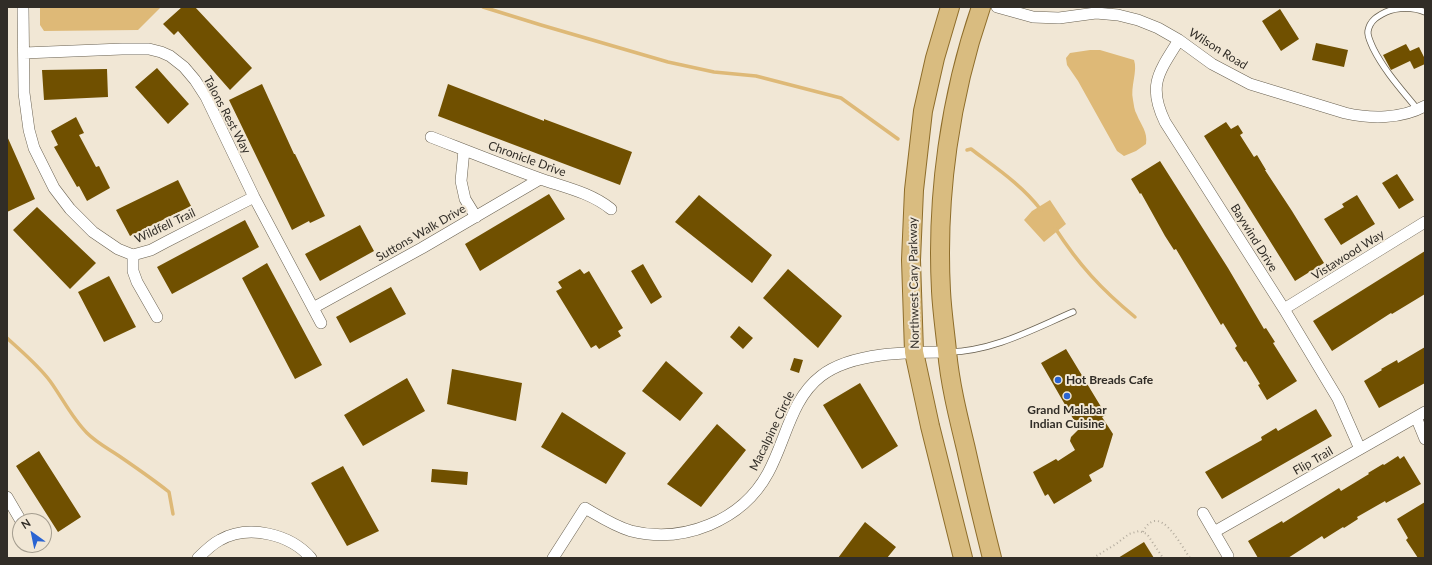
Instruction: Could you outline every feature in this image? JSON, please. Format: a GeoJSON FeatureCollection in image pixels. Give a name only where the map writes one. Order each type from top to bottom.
{"type":"FeatureCollection","features":[{"type":"Feature","properties":{"kind":"main road","name":"Northwest Cary Parkway"},"geometry":{"type":"LineString","coordinates":[[950,7],[935,58],[923,111],[914,190],[911,260],[914,352],[930,426],[962,558]]}},
{"type":"Feature","properties":{"kind":"main road"},"geometry":{"type":"LineString","coordinates":[[981,7],[964,62],[947,156],[943,199],[941,291],[947,352],[954,400],[992,558]]}},
{"type":"Feature","properties":{"kind":"street","name":"Wildfell Trail"},"geometry":{"type":"LineString","coordinates":[[23,7],[24,93],[29,130],[34,148],[46,174],[61,199],[82,222],[105,242],[133,255],[151,250],[254,197]]}},
{"type":"Feature","properties":{"kind":"street","name":"Wilson Road"},"geometry":{"type":"LineString","coordinates":[[997,7],[1033,17],[1046,18],[1096,14],[1118,15],[1138,20],[1158,28],[1179,40],[1212,64],[1250,84],[1331,110],[1359,116],[1395,116],[1421,108]]}},
{"type":"Feature","properties":{"kind":"street","name":"Baywind Drive"},"geometry":{"type":"LineString","coordinates":[[1179,40],[1161,70],[1156,84],[1156,100],[1159,109],[1165,122],[1284,310],[1338,400],[1360,449]]}},
{"type":"Feature","properties":{"kind":"street","name":"Talons Rest Way"},"geometry":{"type":"LineString","coordinates":[[24,53],[149,49],[170,56],[184,67],[206,97],[254,197],[321,323]]}},
{"type":"Feature","properties":{"kind":"street","name":"Chronicle Drive"},"geometry":{"type":"LineString","coordinates":[[431,137],[540,178],[585,193],[601,201],[611,209]]}},
{"type":"Feature","properties":{"kind":"street"},"geometry":{"type":"LineString","coordinates":[[464,150],[461,181],[465,199],[476,217]]}},
{"type":"Feature","properties":{"kind":"street","name":"Suttons Walk Drive"},"geometry":{"type":"LineString","coordinates":[[313,308],[422,248],[540,178]]}},
{"type":"Feature","properties":{"kind":"street","name":"Vistawood Way"},"geometry":{"type":"LineString","coordinates":[[1284,310],[1425,222]]}},
{"type":"Feature","properties":{"kind":"street"},"geometry":{"type":"LineString","coordinates":[[133,255],[133,271],[137,282],[157,317]]}},
{"type":"Feature","properties":{"kind":"street","name":"Macalpine Circle"},"geometry":{"type":"LineString","coordinates":[[553,558],[585,508],[619,526],[646,534],[675,534],[706,527],[718,521],[734,511],[752,495],[760,484],[768,472],[801,398],[811,385],[821,376],[835,366],[849,361],[882,355],[914,352],[947,352]]}},
{"type":"Feature","properties":{"kind":"street"},"geometry":{"type":"LineString","coordinates":[[1420,415],[1425,439]]}},
{"type":"Feature","properties":{"kind":"street","name":"Flip Trail"},"geometry":{"type":"LineString","coordinates":[[1214,532],[1420,415]]}},
{"type":"Feature","properties":{"kind":"street"},"geometry":{"type":"LineString","coordinates":[[7,497],[17,513]]}},
{"type":"Feature","properties":{"kind":"street"},"geometry":{"type":"LineString","coordinates":[[1203,513],[1228,556]]}},
{"type":"Feature","properties":{"kind":"street"},"geometry":{"type":"LineString","coordinates":[[198,558],[208,548],[220,540],[241,533],[256,532],[268,533],[295,544],[306,552],[311,558]]}},
{"type":"Feature","properties":{"kind":"lane"},"geometry":{"type":"LineString","coordinates":[[1421,108],[1394,82],[1370,42],[1368,32],[1370,24],[1374,19],[1390,10],[1419,9],[1425,12]]}},
{"type":"Feature","properties":{"kind":"lane"},"geometry":{"type":"LineString","coordinates":[[947,352],[962,351],[1002,343],[1073,312]]}},
{"type":"Feature","properties":{"kind":"path"},"geometry":{"type":"LineString","coordinates":[[1143,532],[1152,522],[1156,521],[1164,524],[1175,534],[1190,558]]}},
{"type":"Feature","properties":{"kind":"path"},"geometry":{"type":"LineString","coordinates":[[1094,558],[1129,534],[1139,531],[1143,532],[1150,538],[1163,558]]}},
{"type":"Feature","properties":{"kind":"shaded area"},"geometry":{"type":"Polygon","coordinates":[[[40,7],[161,7],[138,30],[44,31],[40,25],[40,7]]]}},
{"type":"Feature","properties":{"kind":"shaded area"},"geometry":{"type":"Polygon","coordinates":[[[1100,50],[1134,60],[1135,69],[1132,95],[1135,111],[1145,132],[1146,144],[1136,151],[1124,156],[1117,151],[1078,81],[1067,65],[1066,58],[1070,53],[1100,50]]]}},
{"type":"Feature","properties":{"kind":"shaded area"},"geometry":{"type":"Polygon","coordinates":[[[1050,200],[1066,224],[1044,242],[1024,220],[1032,211],[1050,200]]]}},
{"type":"Feature","properties":{"kind":"building"},"geometry":{"type":"Polygon","coordinates":[[[182,7],[195,7],[252,68],[230,90],[178,31],[174,35],[163,24],[182,7]]]}},
{"type":"Feature","properties":{"kind":"building"},"geometry":{"type":"Polygon","coordinates":[[[1280,9],[1299,39],[1281,51],[1262,21],[1280,9]]]}},
{"type":"Feature","properties":{"kind":"building"},"geometry":{"type":"Polygon","coordinates":[[[1316,43],[1348,50],[1344,67],[1312,60],[1316,43]]]}},
{"type":"Feature","properties":{"kind":"building"},"geometry":{"type":"Polygon","coordinates":[[[1406,44],[1410,51],[1419,47],[1425,59],[1425,64],[1414,69],[1410,61],[1391,70],[1383,55],[1406,44]]]}},
{"type":"Feature","properties":{"kind":"building"},"geometry":{"type":"Polygon","coordinates":[[[157,68],[189,104],[168,124],[135,87],[157,68]]]}},
{"type":"Feature","properties":{"kind":"building"},"geometry":{"type":"Polygon","coordinates":[[[107,69],[108,97],[44,100],[42,70],[107,69]]]}},
{"type":"Feature","properties":{"kind":"building"},"geometry":{"type":"Polygon","coordinates":[[[262,84],[294,154],[325,216],[310,223],[309,221],[292,230],[229,100],[262,84]]]}},
{"type":"Feature","properties":{"kind":"building"},"geometry":{"type":"Polygon","coordinates":[[[448,84],[544,121],[544,119],[632,152],[620,185],[438,116],[448,84]]]}},
{"type":"Feature","properties":{"kind":"building"},"geometry":{"type":"Polygon","coordinates":[[[76,117],[84,133],[79,135],[96,167],[99,166],[110,188],[87,201],[79,186],[77,187],[54,147],[58,145],[51,131],[76,117]]]}},
{"type":"Feature","properties":{"kind":"building"},"geometry":{"type":"Polygon","coordinates":[[[1226,122],[1231,129],[1238,125],[1243,133],[1240,135],[1254,157],[1257,155],[1324,263],[1295,281],[1204,136],[1226,122]]]}},
{"type":"Feature","properties":{"kind":"building"},"geometry":{"type":"Polygon","coordinates":[[[7,136],[35,199],[7,212],[7,136]]]}},
{"type":"Feature","properties":{"kind":"building"},"geometry":{"type":"Polygon","coordinates":[[[1160,161],[1228,268],[1264,329],[1266,328],[1275,342],[1273,343],[1297,381],[1267,400],[1258,385],[1260,384],[1246,361],[1244,362],[1235,348],[1237,346],[1223,323],[1221,325],[1176,249],[1174,250],[1165,236],[1141,193],[1140,194],[1131,179],[1160,161]]]}},
{"type":"Feature","properties":{"kind":"building"},"geometry":{"type":"Polygon","coordinates":[[[1397,174],[1414,200],[1399,209],[1382,183],[1397,174]]]}},
{"type":"Feature","properties":{"kind":"building"},"geometry":{"type":"Polygon","coordinates":[[[178,180],[191,206],[130,236],[116,210],[178,180]]]}},
{"type":"Feature","properties":{"kind":"building"},"geometry":{"type":"Polygon","coordinates":[[[549,194],[565,219],[480,271],[465,244],[549,194]]]}},
{"type":"Feature","properties":{"kind":"building"},"geometry":{"type":"Polygon","coordinates":[[[699,195],[772,255],[752,283],[675,222],[699,195]]]}},
{"type":"Feature","properties":{"kind":"building"},"geometry":{"type":"Polygon","coordinates":[[[1357,195],[1375,224],[1341,245],[1324,219],[1344,207],[1342,204],[1357,195]]]}},
{"type":"Feature","properties":{"kind":"building"},"geometry":{"type":"Polygon","coordinates":[[[37,207],[96,263],[70,289],[13,230],[37,207]]]}},
{"type":"Feature","properties":{"kind":"building"},"geometry":{"type":"Polygon","coordinates":[[[245,220],[259,247],[172,294],[157,267],[245,220]]]}},
{"type":"Feature","properties":{"kind":"building"},"geometry":{"type":"Polygon","coordinates":[[[360,225],[374,251],[320,281],[305,254],[360,225]]]}},
{"type":"Feature","properties":{"kind":"building"},"geometry":{"type":"Polygon","coordinates":[[[1425,251],[1425,294],[1392,314],[1391,313],[1332,351],[1313,321],[1425,251]]]}},
{"type":"Feature","properties":{"kind":"building"},"geometry":{"type":"Polygon","coordinates":[[[267,263],[322,365],[295,379],[242,278],[267,263]]]}},
{"type":"Feature","properties":{"kind":"building"},"geometry":{"type":"Polygon","coordinates":[[[643,264],[662,297],[651,304],[631,271],[643,264]]]}},
{"type":"Feature","properties":{"kind":"building"},"geometry":{"type":"Polygon","coordinates":[[[580,269],[584,274],[589,271],[623,328],[618,331],[621,336],[599,349],[596,345],[591,348],[556,291],[562,288],[558,282],[580,269]]]}},
{"type":"Feature","properties":{"kind":"building"},"geometry":{"type":"Polygon","coordinates":[[[788,269],[842,316],[818,348],[763,298],[788,269]]]}},
{"type":"Feature","properties":{"kind":"building"},"geometry":{"type":"Polygon","coordinates":[[[109,276],[136,327],[104,342],[78,292],[109,276]]]}},
{"type":"Feature","properties":{"kind":"building"},"geometry":{"type":"Polygon","coordinates":[[[391,287],[406,314],[350,343],[336,317],[391,287]]]}},
{"type":"Feature","properties":{"kind":"building"},"geometry":{"type":"Polygon","coordinates":[[[739,326],[753,338],[743,349],[730,337],[739,326]]]}},
{"type":"Feature","properties":{"kind":"building"},"geometry":{"type":"Polygon","coordinates":[[[1425,347],[1425,383],[1379,408],[1364,381],[1397,360],[1398,363],[1425,347]]]}},
{"type":"Feature","properties":{"kind":"building"},"geometry":{"type":"Polygon","coordinates":[[[1066,349],[1106,415],[1102,417],[1113,434],[1103,467],[1089,475],[1092,481],[1054,504],[1048,494],[1045,496],[1033,472],[1056,459],[1058,461],[1075,450],[1070,441],[1071,437],[1079,429],[1041,363],[1066,349]]]}},
{"type":"Feature","properties":{"kind":"building"},"geometry":{"type":"Polygon","coordinates":[[[794,358],[803,360],[799,373],[790,370],[794,358]]]}},
{"type":"Feature","properties":{"kind":"building"},"geometry":{"type":"Polygon","coordinates":[[[666,361],[703,393],[680,421],[642,391],[666,361]]]}},
{"type":"Feature","properties":{"kind":"building"},"geometry":{"type":"Polygon","coordinates":[[[452,369],[522,383],[516,421],[447,404],[452,369]]]}},
{"type":"Feature","properties":{"kind":"building"},"geometry":{"type":"Polygon","coordinates":[[[407,378],[425,411],[363,446],[344,415],[407,378]]]}},
{"type":"Feature","properties":{"kind":"building"},"geometry":{"type":"Polygon","coordinates":[[[860,383],[898,446],[862,469],[823,405],[860,383]]]}},
{"type":"Feature","properties":{"kind":"building"},"geometry":{"type":"Polygon","coordinates":[[[1316,409],[1332,436],[1222,499],[1205,472],[1262,440],[1261,437],[1276,428],[1278,431],[1316,409]]]}},
{"type":"Feature","properties":{"kind":"building"},"geometry":{"type":"Polygon","coordinates":[[[562,412],[626,453],[606,484],[541,447],[562,412]]]}},
{"type":"Feature","properties":{"kind":"building"},"geometry":{"type":"Polygon","coordinates":[[[717,424],[746,450],[701,507],[667,484],[717,424]]]}},
{"type":"Feature","properties":{"kind":"building"},"geometry":{"type":"Polygon","coordinates":[[[39,451],[81,517],[58,532],[52,523],[52,513],[46,513],[16,466],[39,451]]]}},
{"type":"Feature","properties":{"kind":"building"},"geometry":{"type":"Polygon","coordinates":[[[1398,456],[1400,459],[1404,456],[1421,484],[1386,503],[1385,501],[1357,517],[1358,519],[1344,528],[1343,527],[1324,539],[1322,536],[1288,558],[1258,558],[1248,541],[1282,521],[1283,523],[1339,488],[1341,491],[1369,474],[1368,473],[1398,456]]]}},
{"type":"Feature","properties":{"kind":"building"},"geometry":{"type":"Polygon","coordinates":[[[343,466],[379,531],[347,546],[311,483],[343,466]]]}},
{"type":"Feature","properties":{"kind":"building"},"geometry":{"type":"Polygon","coordinates":[[[432,469],[468,472],[467,485],[431,482],[432,469]]]}},
{"type":"Feature","properties":{"kind":"building"},"geometry":{"type":"Polygon","coordinates":[[[1425,502],[1425,558],[1418,558],[1406,540],[1408,538],[1397,519],[1425,502]]]}},
{"type":"Feature","properties":{"kind":"building"},"geometry":{"type":"Polygon","coordinates":[[[865,522],[896,547],[887,558],[838,558],[865,522]]]}},
{"type":"Feature","properties":{"kind":"building"},"geometry":{"type":"Polygon","coordinates":[[[1144,542],[1154,558],[1118,558],[1144,542]]]}},
{"type":"Feature","properties":{"kind":"waterway"},"geometry":{"type":"LineString","coordinates":[[483,7],[668,62],[714,72],[756,76],[841,98],[898,139]]}},
{"type":"Feature","properties":{"kind":"waterway"},"geometry":{"type":"LineString","coordinates":[[967,150],[971,149],[1008,177],[1026,193],[1041,210]]}},
{"type":"Feature","properties":{"kind":"waterway"},"geometry":{"type":"LineString","coordinates":[[1055,228],[1091,276],[1135,317]]}},
{"type":"Feature","properties":{"kind":"waterway"},"geometry":{"type":"LineString","coordinates":[[7,338],[45,375],[77,421],[91,437],[140,470],[169,492],[173,514]]}},
{"type":"Feature","properties":{"kind":"place","name":"Hot Breads Cafe"},"geometry":{"type":"Point","coordinates":[1058,380]}},
{"type":"Feature","properties":{"kind":"place","name":"Grand Malabar Indian Cuisine"},"geometry":{"type":"Point","coordinates":[1067,396]}}]}
